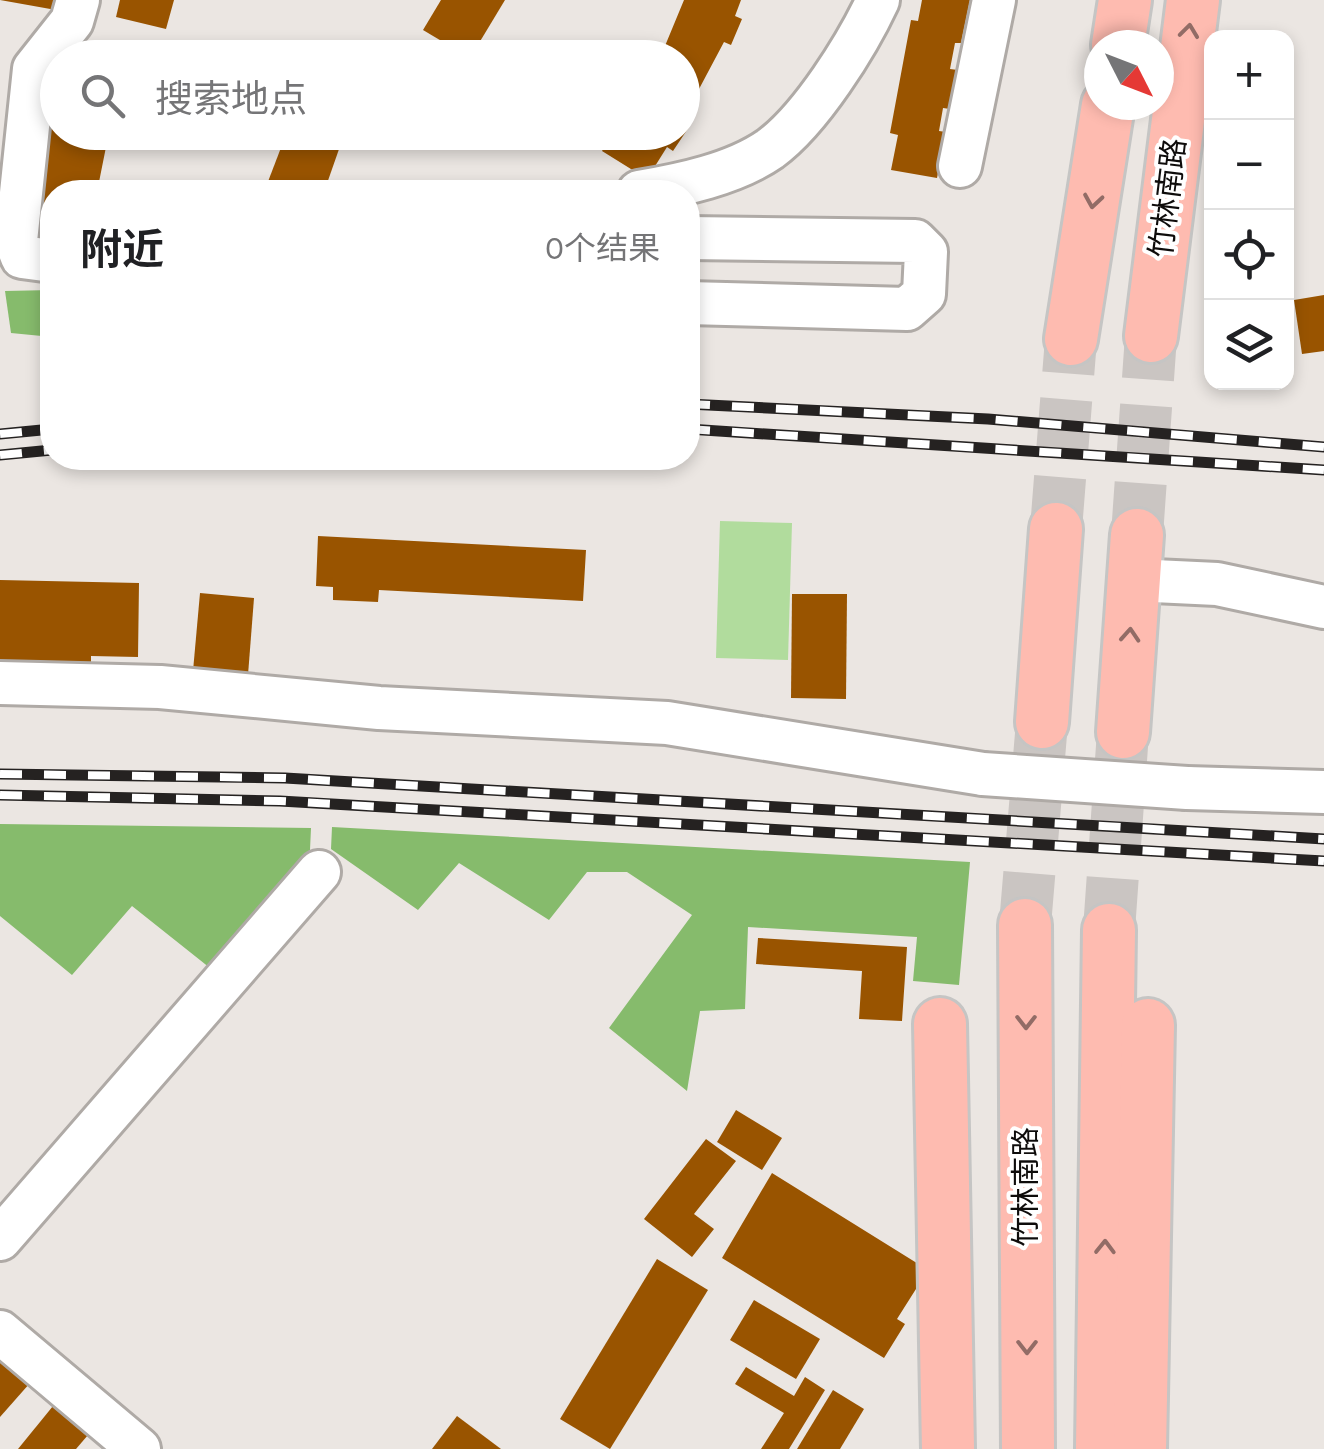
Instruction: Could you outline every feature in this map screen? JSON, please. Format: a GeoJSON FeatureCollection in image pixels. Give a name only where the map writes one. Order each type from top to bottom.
{"type":"FeatureCollection","features":[{"type":"Feature","properties":{"kind":"main road"},"geometry":{"type":"LineString","coordinates":[[1120,30],[1125,0]]}},
{"type":"Feature","properties":{"kind":"main road","name":"竹林南路"},"geometry":{"type":"LineString","coordinates":[[1151,336],[1193,0]]}},
{"type":"Feature","properties":{"kind":"main road"},"geometry":{"type":"LineString","coordinates":[[1071,339],[1106,120]]}},
{"type":"Feature","properties":{"kind":"main road"},"geometry":{"type":"LineString","coordinates":[[1042,722],[1056,529]]}},
{"type":"Feature","properties":{"kind":"main road"},"geometry":{"type":"LineString","coordinates":[[1123,732],[1135,558]]}},
{"type":"Feature","properties":{"kind":"main road","name":"竹林南路"},"geometry":{"type":"LineString","coordinates":[[1025,925],[1028,1449]]}},
{"type":"Feature","properties":{"kind":"main road"},"geometry":{"type":"LineString","coordinates":[[1102,1449],[1109,930]]}},
{"type":"Feature","properties":{"kind":"main road"},"geometry":{"type":"LineString","coordinates":[[940,1024],[948,1449]]}},
{"type":"Feature","properties":{"kind":"main road"},"geometry":{"type":"LineString","coordinates":[[1140,1449],[1148,1025]]}},
{"type":"Feature","properties":{"kind":"lane"},"geometry":{"type":"LineString","coordinates":[[57,40],[72,21],[78,0]]}},
{"type":"Feature","properties":{"kind":"lane"},"geometry":{"type":"LineString","coordinates":[[698,180],[770,149],[816,100],[859,40],[878,0]]}},
{"type":"Feature","properties":{"kind":"lane"},"geometry":{"type":"LineString","coordinates":[[960,166],[994,0]]}},
{"type":"Feature","properties":{"kind":"lane"},"geometry":{"type":"LineString","coordinates":[[40,61],[34,68],[16,242],[22,257],[40,259]]}},
{"type":"Feature","properties":{"kind":"lane"},"geometry":{"type":"LineString","coordinates":[[700,238],[914,241],[926,252],[924,294],[907,309],[700,303]]}},
{"type":"Feature","properties":{"kind":"lane"},"geometry":{"type":"LineString","coordinates":[[1135,558],[1217,584],[1324,608]]}},
{"type":"Feature","properties":{"kind":"lane"},"geometry":{"type":"LineString","coordinates":[[0,682],[160,687],[379,708],[666,723],[983,774],[1187,788],[1324,792]]}},
{"type":"Feature","properties":{"kind":"lane"},"geometry":{"type":"LineString","coordinates":[[0,1239],[319,872]]}},
{"type":"Feature","properties":{"kind":"lane"},"geometry":{"type":"LineString","coordinates":[[0,1332],[139,1449]]}},
{"type":"Feature","properties":{"kind":"green space"},"geometry":{"type":"Polygon","coordinates":[[[40,290],[40,336],[11,333],[5,291],[40,290]]]}},
{"type":"Feature","properties":{"kind":"green space"},"geometry":{"type":"Polygon","coordinates":[[[720,521],[792,523],[788,660],[716,658],[720,521]]]}},
{"type":"Feature","properties":{"kind":"green space"},"geometry":{"type":"Polygon","coordinates":[[[0,824],[311,828],[310,850],[210,968],[132,906],[72,975],[0,916],[0,824]]]}},
{"type":"Feature","properties":{"kind":"green space"},"geometry":{"type":"Polygon","coordinates":[[[332,827],[970,862],[959,985],[913,981],[917,937],[748,927],[745,1009],[700,1011],[687,1091],[609,1028],[692,915],[627,872],[587,872],[549,920],[459,863],[418,910],[331,849],[332,827]]]}},
{"type":"Feature","properties":{"kind":"building"},"geometry":{"type":"Polygon","coordinates":[[[0,0],[58,0],[56,10],[0,0]]]}},
{"type":"Feature","properties":{"kind":"building"},"geometry":{"type":"Polygon","coordinates":[[[120,0],[174,0],[166,29],[116,17],[120,0]]]}},
{"type":"Feature","properties":{"kind":"building"},"geometry":{"type":"Polygon","coordinates":[[[441,0],[505,0],[481,40],[440,40],[423,30],[441,0]]]}},
{"type":"Feature","properties":{"kind":"building"},"geometry":{"type":"Polygon","coordinates":[[[684,0],[741,0],[735,16],[742,19],[731,45],[724,42],[700,87],[700,40],[667,40],[684,0]]]}},
{"type":"Feature","properties":{"kind":"building"},"geometry":{"type":"Polygon","coordinates":[[[922,0],[970,0],[961,43],[955,43],[950,69],[958,70],[950,109],[943,108],[939,131],[946,132],[937,178],[891,170],[898,135],[890,133],[911,20],[918,21],[922,0]]]}},
{"type":"Feature","properties":{"kind":"building"},"geometry":{"type":"Polygon","coordinates":[[[46,150],[105,150],[99,180],[40,180],[46,150]]]}},
{"type":"Feature","properties":{"kind":"building"},"geometry":{"type":"Polygon","coordinates":[[[280,150],[339,150],[328,180],[269,180],[280,150]]]}},
{"type":"Feature","properties":{"kind":"building"},"geometry":{"type":"Polygon","coordinates":[[[603,150],[665,150],[647,179],[603,150]]]}},
{"type":"Feature","properties":{"kind":"building"},"geometry":{"type":"Polygon","coordinates":[[[40,180],[40,239],[29,237],[40,180]]]}},
{"type":"Feature","properties":{"kind":"building"},"geometry":{"type":"Polygon","coordinates":[[[1324,295],[1324,351],[1302,354],[1294,300],[1324,295]]]}},
{"type":"Feature","properties":{"kind":"building"},"geometry":{"type":"Polygon","coordinates":[[[318,536],[586,550],[583,601],[379,590],[378,602],[333,600],[333,587],[316,586],[318,536]]]}},
{"type":"Feature","properties":{"kind":"building"},"geometry":{"type":"Polygon","coordinates":[[[0,580],[139,583],[138,657],[91,656],[91,671],[0,669],[0,580]]]}},
{"type":"Feature","properties":{"kind":"building"},"geometry":{"type":"Polygon","coordinates":[[[200,593],[254,598],[248,675],[193,671],[200,593]]]}},
{"type":"Feature","properties":{"kind":"building"},"geometry":{"type":"Polygon","coordinates":[[[792,594],[847,594],[846,699],[791,698],[792,594]]]}},
{"type":"Feature","properties":{"kind":"building"},"geometry":{"type":"Polygon","coordinates":[[[758,938],[907,947],[902,1021],[859,1019],[862,971],[756,964],[758,938]]]}},
{"type":"Feature","properties":{"kind":"building"},"geometry":{"type":"Polygon","coordinates":[[[736,1110],[782,1138],[762,1170],[717,1142],[736,1110]]]}},
{"type":"Feature","properties":{"kind":"building"},"geometry":{"type":"Polygon","coordinates":[[[706,1139],[736,1161],[694,1214],[714,1229],[692,1257],[644,1219],[706,1139]]]}},
{"type":"Feature","properties":{"kind":"building"},"geometry":{"type":"Polygon","coordinates":[[[772,1173],[928,1270],[897,1319],[905,1324],[884,1358],[722,1258],[772,1173]]]}},
{"type":"Feature","properties":{"kind":"building"},"geometry":{"type":"Polygon","coordinates":[[[657,1259],[708,1290],[610,1449],[560,1419],[657,1259]]]}},
{"type":"Feature","properties":{"kind":"building"},"geometry":{"type":"Polygon","coordinates":[[[754,1300],[820,1339],[796,1379],[730,1340],[754,1300]]]}},
{"type":"Feature","properties":{"kind":"building"},"geometry":{"type":"Polygon","coordinates":[[[0,1357],[30,1383],[0,1417],[0,1357]]]}},
{"type":"Feature","properties":{"kind":"building"},"geometry":{"type":"Polygon","coordinates":[[[746,1367],[794,1396],[805,1377],[825,1390],[789,1449],[761,1449],[784,1413],[735,1384],[746,1367]]]}},
{"type":"Feature","properties":{"kind":"building"},"geometry":{"type":"Polygon","coordinates":[[[833,1390],[864,1409],[840,1449],[797,1449],[833,1390]]]}},
{"type":"Feature","properties":{"kind":"building"},"geometry":{"type":"Polygon","coordinates":[[[53,1406],[88,1435],[76,1449],[18,1449],[53,1406]]]}},
{"type":"Feature","properties":{"kind":"building"},"geometry":{"type":"Polygon","coordinates":[[[457,1416],[501,1449],[432,1449],[457,1416]]]}},
{"type":"Feature","properties":{"kind":"tunnel"},"geometry":{"type":"LineString","coordinates":[[1137,535],[1151,336]]}},
{"type":"Feature","properties":{"kind":"tunnel"},"geometry":{"type":"LineString","coordinates":[[1056,529],[1071,339]]}},
{"type":"Feature","properties":{"kind":"tunnel"},"geometry":{"type":"LineString","coordinates":[[1025,925],[1042,722]]}},
{"type":"Feature","properties":{"kind":"tunnel"},"geometry":{"type":"LineString","coordinates":[[1109,930],[1123,732]]}},
{"type":"Feature","properties":{"kind":"railway"},"geometry":{"type":"LineString","coordinates":[[700,405],[988,419],[1324,447]]}},
{"type":"Feature","properties":{"kind":"railway"},"geometry":{"type":"LineString","coordinates":[[0,434],[40,430]]}},
{"type":"Feature","properties":{"kind":"railway"},"geometry":{"type":"LineString","coordinates":[[700,430],[1324,470]]}},
{"type":"Feature","properties":{"kind":"railway"},"geometry":{"type":"LineString","coordinates":[[0,455],[40,451]]}},
{"type":"Feature","properties":{"kind":"railway"},"geometry":{"type":"LineString","coordinates":[[0,774],[285,778],[1324,839]]}},
{"type":"Feature","properties":{"kind":"railway"},"geometry":{"type":"LineString","coordinates":[[0,795],[280,801],[1324,861]]}}]}
